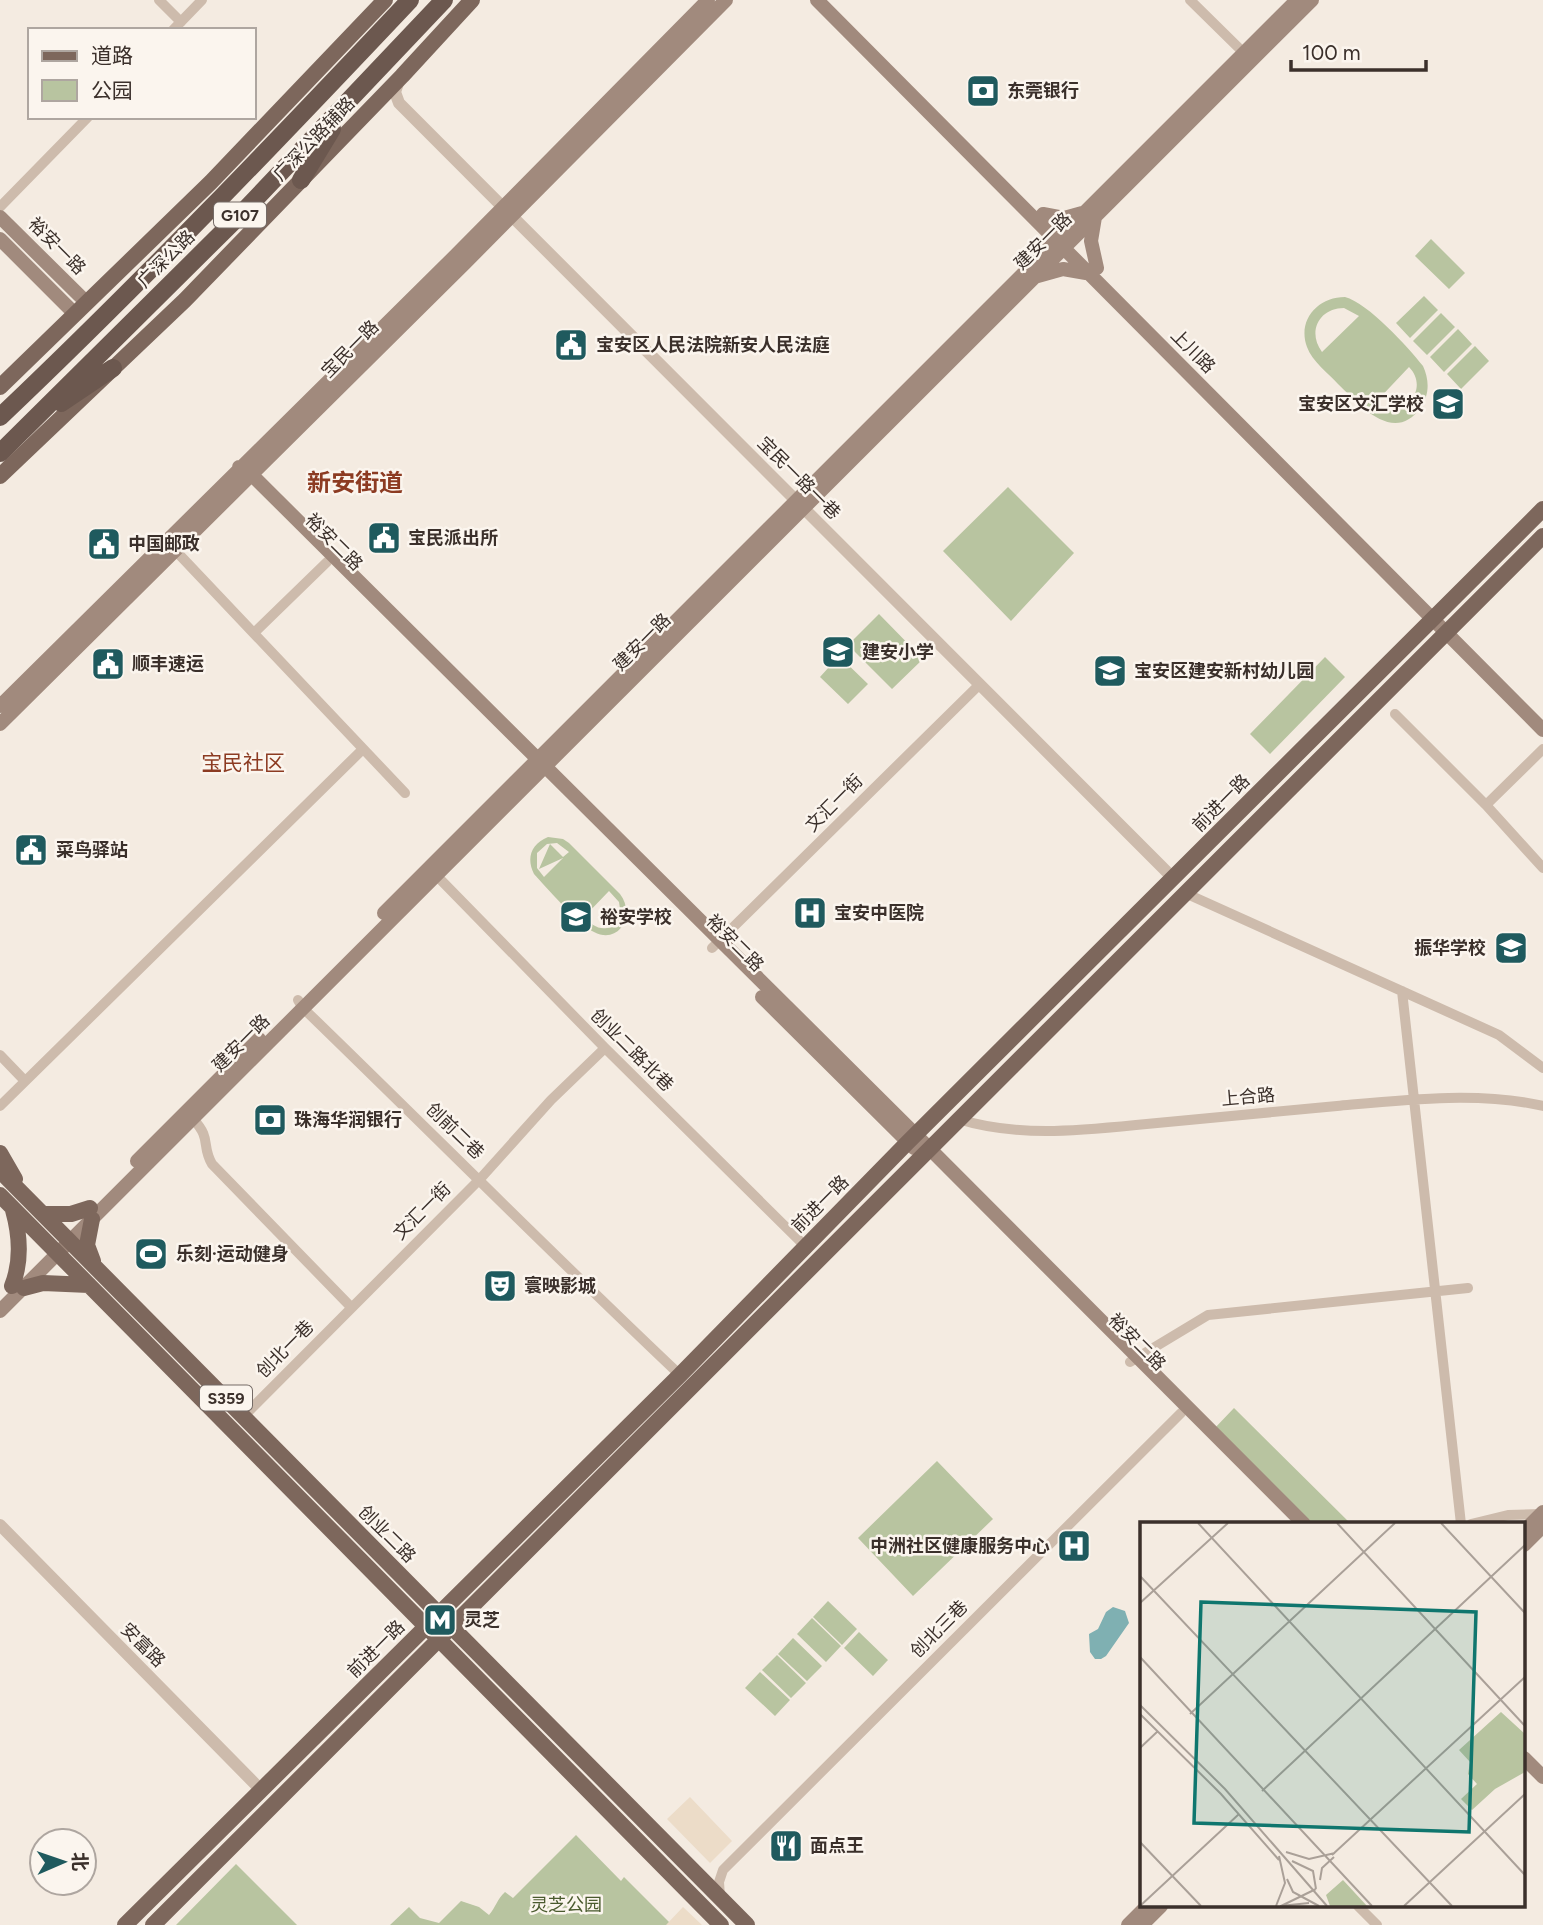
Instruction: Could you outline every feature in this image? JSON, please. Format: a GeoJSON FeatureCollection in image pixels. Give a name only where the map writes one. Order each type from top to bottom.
{"type":"FeatureCollection","features":[{"type":"Feature","properties":{"kind":"highway","name":"广深公路"},"geometry":{"type":"LineString","coordinates":[[0,417],[100,322],[224,197],[410,0]]}},
{"type":"Feature","properties":{"kind":"highway","name":"广深公路"},"geometry":{"type":"LineString","coordinates":[[0,453],[242,213],[444,0]]}},
{"type":"Feature","properties":{"kind":"highway"},"geometry":{"type":"LineString","coordinates":[[301,180],[349,100]]}},
{"type":"Feature","properties":{"kind":"highway"},"geometry":{"type":"LineString","coordinates":[[29,424],[113,368]]}},
{"type":"Feature","properties":{"kind":"main road"},"geometry":{"type":"LineString","coordinates":[[0,387],[211,182],[386,0]]}},
{"type":"Feature","properties":{"kind":"main road","name":"广深公路辅路"},"geometry":{"type":"LineString","coordinates":[[0,476],[185,300],[472,0]]}},
{"type":"Feature","properties":{"kind":"main road","name":"宝民一路"},"geometry":{"type":"LineString","coordinates":[[508,211],[708,0]]}},
{"type":"Feature","properties":{"kind":"main road","name":"宝民一路"},"geometry":{"type":"LineString","coordinates":[[0,724],[508,211],[726,0]]}},
{"type":"Feature","properties":{"kind":"main road","name":"上川路"},"geometry":{"type":"LineString","coordinates":[[817,0],[1038,216],[1436,616],[1543,717]]}},
{"type":"Feature","properties":{"kind":"main road","name":"上川路"},"geometry":{"type":"LineString","coordinates":[[830,0],[1038,216]]}},
{"type":"Feature","properties":{"kind":"main road","name":"建安一路"},"geometry":{"type":"LineString","coordinates":[[0,1311],[18,1287],[54,1250],[1247,57],[1297,0]]}},
{"type":"Feature","properties":{"kind":"main road","name":"建安一路"},"geometry":{"type":"LineString","coordinates":[[1247,57],[1312,0]]}},
{"type":"Feature","properties":{"kind":"main road"},"geometry":{"type":"LineString","coordinates":[[1091,214],[1093,272],[1063,269],[1033,271],[1038,240],[1038,216],[1064,218],[1091,214]]}},
{"type":"Feature","properties":{"kind":"main road","name":"裕安一路"},"geometry":{"type":"LineString","coordinates":[[0,217],[80,308]]}},
{"type":"Feature","properties":{"kind":"main road","name":"裕安一路"},"geometry":{"type":"LineString","coordinates":[[0,239],[80,308]]}},
{"type":"Feature","properties":{"kind":"main road","name":"宝民一路"},"geometry":{"type":"LineString","coordinates":[[0,705],[245,474]]}},
{"type":"Feature","properties":{"kind":"main road","name":"裕安二路"},"geometry":{"type":"LineString","coordinates":[[245,474],[327,562],[537,766]]}},
{"type":"Feature","properties":{"kind":"main road","name":"裕安二路"},"geometry":{"type":"LineString","coordinates":[[245,474],[911,1139],[1302,1522]]}},
{"type":"Feature","properties":{"kind":"main road","name":"前进一路"},"geometry":{"type":"LineString","coordinates":[[125,1925],[680,1375],[911,1139],[1543,509]]}},
{"type":"Feature","properties":{"kind":"main road","name":"前进一路"},"geometry":{"type":"LineString","coordinates":[[155,1924],[1543,536]]}},
{"type":"Feature","properties":{"kind":"main road","name":"上川路"},"geometry":{"type":"LineString","coordinates":[[1450,629],[1543,730]]}},
{"type":"Feature","properties":{"kind":"main road","name":"建安一路"},"geometry":{"type":"LineString","coordinates":[[91,1213],[193,1119],[300,1004],[436,875],[537,766]]}},
{"type":"Feature","properties":{"kind":"main road"},"geometry":{"type":"LineString","coordinates":[[0,1153],[25,1196]]}},
{"type":"Feature","properties":{"kind":"main road","name":"创业二路"},"geometry":{"type":"LineString","coordinates":[[0,1171],[747,1925]]}},
{"type":"Feature","properties":{"kind":"main road","name":"S359"},"geometry":{"type":"LineString","coordinates":[[0,1195],[721,1925]]}},
{"type":"Feature","properties":{"kind":"main road"},"geometry":{"type":"LineString","coordinates":[[6,1204],[19,1230],[18,1287],[43,1283],[89,1285]]}},
{"type":"Feature","properties":{"kind":"main road"},"geometry":{"type":"LineString","coordinates":[[43,1214],[91,1213],[87,1245],[95,1266]]}},
{"type":"Feature","properties":{"kind":"main road"},"geometry":{"type":"LineString","coordinates":[[818,1233],[829,1233],[833,1238],[831,1247]]}},
{"type":"Feature","properties":{"kind":"main road","name":"建安一路"},"geometry":{"type":"LineString","coordinates":[[0,1298],[18,1287]]}},
{"type":"Feature","properties":{"kind":"main road","name":"裕安二路"},"geometry":{"type":"LineString","coordinates":[[1133,1359],[1181,1413],[1290,1522]]}},
{"type":"Feature","properties":{"kind":"main road"},"geometry":{"type":"LineString","coordinates":[[1526,1529],[1542,1517]]}},
{"type":"Feature","properties":{"kind":"main road"},"geometry":{"type":"LineString","coordinates":[[1526,1542],[1542,1517]]}},
{"type":"Feature","properties":{"kind":"main road"},"geometry":{"type":"LineString","coordinates":[[324,1728],[332,1727],[336,1731],[335,1742]]}},
{"type":"Feature","properties":{"kind":"main road"},"geometry":{"type":"LineString","coordinates":[[1526,1747],[1543,1765]]}},
{"type":"Feature","properties":{"kind":"main road"},"geometry":{"type":"LineString","coordinates":[[1526,1760],[1543,1777]]}},
{"type":"Feature","properties":{"kind":"main road"},"geometry":{"type":"LineString","coordinates":[[1132,1925],[1145,1908]]}},
{"type":"Feature","properties":{"kind":"main road"},"geometry":{"type":"LineString","coordinates":[[1132,1925],[1158,1908]]}},
{"type":"Feature","properties":{"kind":"street"},"geometry":{"type":"LineString","coordinates":[[159,0],[177,26],[202,0]]}},
{"type":"Feature","properties":{"kind":"street"},"geometry":{"type":"LineString","coordinates":[[1190,0],[1247,57]]}},
{"type":"Feature","properties":{"kind":"street"},"geometry":{"type":"LineString","coordinates":[[373,106],[388,100],[399,103],[396,87],[402,76]]}},
{"type":"Feature","properties":{"kind":"street","name":"宝民一路一巷"},"geometry":{"type":"LineString","coordinates":[[399,103],[1173,878]]}},
{"type":"Feature","properties":{"kind":"street"},"geometry":{"type":"LineString","coordinates":[[0,207],[86,119]]}},
{"type":"Feature","properties":{"kind":"street"},"geometry":{"type":"LineString","coordinates":[[174,549],[405,793]]}},
{"type":"Feature","properties":{"kind":"street"},"geometry":{"type":"LineString","coordinates":[[254,633],[327,562]]}},
{"type":"Feature","properties":{"kind":"street","name":"文汇一街"},"geometry":{"type":"LineString","coordinates":[[716,944],[980,684]]}},
{"type":"Feature","properties":{"kind":"street"},"geometry":{"type":"LineString","coordinates":[[1395,714],[1486,805],[1543,868]]}},
{"type":"Feature","properties":{"kind":"street"},"geometry":{"type":"LineString","coordinates":[[1486,805],[1543,748]]}},
{"type":"Feature","properties":{"kind":"street"},"geometry":{"type":"LineString","coordinates":[[0,1106],[363,749]]}},
{"type":"Feature","properties":{"kind":"street","name":"创业二路北巷"},"geometry":{"type":"LineString","coordinates":[[436,875],[805,1247]]}},
{"type":"Feature","properties":{"kind":"street"},"geometry":{"type":"LineString","coordinates":[[1185,893],[1499,1035],[1543,1068]]}},
{"type":"Feature","properties":{"kind":"street"},"geometry":{"type":"LineString","coordinates":[[1402,991],[1461,1522]]}},
{"type":"Feature","properties":{"kind":"street","name":"创前二巷"},"geometry":{"type":"LineString","coordinates":[[300,1004],[680,1375]]}},
{"type":"Feature","properties":{"kind":"street","name":"文汇一街"},"geometry":{"type":"LineString","coordinates":[[351,1307],[480,1179],[551,1100],[605,1048]]}},
{"type":"Feature","properties":{"kind":"street"},"geometry":{"type":"LineString","coordinates":[[0,1055],[25,1081]]}},
{"type":"Feature","properties":{"kind":"street","name":"上合路"},"geometry":{"type":"LineString","coordinates":[[958,1119],[984,1127],[1038,1132],[1414,1099],[1542,1105]]}},
{"type":"Feature","properties":{"kind":"street"},"geometry":{"type":"LineString","coordinates":[[193,1119],[204,1131],[207,1156],[212,1164],[351,1307]]}},
{"type":"Feature","properties":{"kind":"street"},"geometry":{"type":"LineString","coordinates":[[1133,1359],[1208,1315],[1468,1288]]}},
{"type":"Feature","properties":{"kind":"street","name":"创北一巷"},"geometry":{"type":"LineString","coordinates":[[244,1416],[351,1307]]}},
{"type":"Feature","properties":{"kind":"street","name":"创北三巷"},"geometry":{"type":"LineString","coordinates":[[723,1870],[1181,1413]]}},
{"type":"Feature","properties":{"kind":"street"},"geometry":{"type":"LineString","coordinates":[[1479,1522],[1508,1515],[1542,1517]]}},
{"type":"Feature","properties":{"kind":"street","name":"安富路"},"geometry":{"type":"LineString","coordinates":[[0,1525],[261,1790]]}},
{"type":"Feature","properties":{"kind":"street"},"geometry":{"type":"LineString","coordinates":[[695,1871],[723,1870],[719,1882],[720,1898]]}},
{"type":"Feature","properties":{"kind":"street"},"geometry":{"type":"LineString","coordinates":[[1360,1908],[1377,1925]]}},
{"type":"Feature","properties":{"kind":"green space"},"geometry":{"type":"Polygon","coordinates":[[[1431,239],[1465,273],[1449,289],[1415,256],[1431,239]]]}},
{"type":"Feature","properties":{"kind":"green space"},"geometry":{"type":"Polygon","coordinates":[[[1424,296],[1438,310],[1410,338],[1396,323],[1424,296]]]}},
{"type":"Feature","properties":{"kind":"green space"},"geometry":{"type":"Polygon","coordinates":[[[1345,297],[1376,316],[1423,366],[1427,381],[1426,397],[1411,418],[1400,423],[1377,418],[1346,392],[1309,352],[1305,337],[1308,319],[1318,306],[1335,298],[1345,297]],[[1344,308],[1328,312],[1318,322],[1316,337],[1322,352],[1359,316],[1344,308]],[[1409,367],[1374,404],[1393,410],[1409,402],[1415,395],[1417,386],[1409,367]]]}},
{"type":"Feature","properties":{"kind":"green space"},"geometry":{"type":"Polygon","coordinates":[[[1441,313],[1455,327],[1427,355],[1413,341],[1441,313]]]}},
{"type":"Feature","properties":{"kind":"green space"},"geometry":{"type":"Polygon","coordinates":[[[1458,329],[1472,344],[1444,372],[1430,357],[1458,329]]]}},
{"type":"Feature","properties":{"kind":"green space"},"geometry":{"type":"Polygon","coordinates":[[[1475,346],[1489,361],[1461,389],[1447,374],[1475,346]]]}},
{"type":"Feature","properties":{"kind":"green space"},"geometry":{"type":"Polygon","coordinates":[[[1008,487],[1074,553],[1011,621],[943,551],[1008,487]]]}},
{"type":"Feature","properties":{"kind":"green space"},"geometry":{"type":"Polygon","coordinates":[[[879,614],[923,659],[892,689],[848,645],[879,614]]]}},
{"type":"Feature","properties":{"kind":"green space"},"geometry":{"type":"Polygon","coordinates":[[[839,656],[868,684],[848,704],[820,677],[839,656]]]}},
{"type":"Feature","properties":{"kind":"green space"},"geometry":{"type":"Polygon","coordinates":[[[1325,657],[1345,677],[1270,754],[1250,734],[1325,657]]]}},
{"type":"Feature","properties":{"kind":"green space"},"geometry":{"type":"Polygon","coordinates":[[[548,837],[563,839],[569,843],[620,894],[626,911],[622,926],[617,931],[603,935],[588,928],[563,906],[534,874],[530,857],[542,840],[548,837]],[[557,843],[547,844],[537,853],[537,868],[544,877],[563,858],[539,869],[550,844],[563,857],[569,852],[557,843]],[[609,891],[584,917],[599,928],[611,927],[621,916],[619,902],[609,891]]]}},
{"type":"Feature","properties":{"kind":"green space"},"geometry":{"type":"Polygon","coordinates":[[[1234,1408],[1349,1522],[1306,1522],[1213,1430],[1234,1408]]]}},
{"type":"Feature","properties":{"kind":"green space"},"geometry":{"type":"Polygon","coordinates":[[[937,1461],[993,1519],[913,1596],[858,1538],[937,1461]]]}},
{"type":"Feature","properties":{"kind":"green space"},"geometry":{"type":"Polygon","coordinates":[[[828,1601],[857,1629],[842,1645],[813,1617],[828,1601]]]}},
{"type":"Feature","properties":{"kind":"green space"},"geometry":{"type":"Polygon","coordinates":[[[812,1618],[841,1646],[826,1662],[797,1634],[812,1618]]]}},
{"type":"Feature","properties":{"kind":"green space"},"geometry":{"type":"Polygon","coordinates":[[[859,1632],[888,1660],[873,1676],[844,1648],[859,1632]]]}},
{"type":"Feature","properties":{"kind":"green space"},"geometry":{"type":"Polygon","coordinates":[[[793,1638],[822,1666],[807,1681],[778,1654],[793,1638]]]}},
{"type":"Feature","properties":{"kind":"green space"},"geometry":{"type":"Polygon","coordinates":[[[777,1655],[806,1683],[791,1698],[762,1670],[777,1655]]]}},
{"type":"Feature","properties":{"kind":"green space"},"geometry":{"type":"Polygon","coordinates":[[[760,1672],[790,1700],[775,1716],[745,1688],[760,1672]]]}},
{"type":"Feature","properties":{"kind":"green space","name":"灵芝公园"},"geometry":{"type":"Polygon","coordinates":[[[576,1835],[621,1881],[624,1877],[672,1925],[390,1925],[409,1907],[420,1918],[439,1923],[461,1901],[479,1907],[489,1915],[505,1892],[513,1898],[576,1835]]]}},
{"type":"Feature","properties":{"kind":"green space"},"geometry":{"type":"Polygon","coordinates":[[[236,1864],[297,1925],[176,1925],[236,1864]]]}},
{"type":"Feature","properties":{"kind":"shaded area"},"geometry":{"type":"Polygon","coordinates":[[[690,1797],[732,1841],[710,1863],[667,1819],[690,1797]]]}},
{"type":"Feature","properties":{"kind":"shaded area"},"geometry":{"type":"Polygon","coordinates":[[[683,1907],[702,1925],[666,1925],[683,1907]]]}},
{"type":"Feature","properties":{"kind":"water"},"geometry":{"type":"Polygon","coordinates":[[[1113,1607],[1125,1611],[1129,1623],[1106,1656],[1095,1659],[1090,1652],[1089,1634],[1098,1629],[1106,1612],[1113,1607]]]}},
{"type":"Feature","properties":{"kind":"place","name":"东莞银行"},"geometry":{"type":"Point","coordinates":[983,91]}},
{"type":"Feature","properties":{"kind":"place","name":"宝安区人民法院新安人民法庭"},"geometry":{"type":"Point","coordinates":[571,345]}},
{"type":"Feature","properties":{"kind":"place","name":"宝安区文汇学校"},"geometry":{"type":"Point","coordinates":[1448,404]}},
{"type":"Feature","properties":{"kind":"place","name":"宝民派出所"},"geometry":{"type":"Point","coordinates":[384,538]}},
{"type":"Feature","properties":{"kind":"place","name":"中国邮政"},"geometry":{"type":"Point","coordinates":[104,544]}},
{"type":"Feature","properties":{"kind":"place","name":"建安小学"},"geometry":{"type":"Point","coordinates":[838,652]}},
{"type":"Feature","properties":{"kind":"place","name":"顺丰速运"},"geometry":{"type":"Point","coordinates":[108,664]}},
{"type":"Feature","properties":{"kind":"place","name":"宝安区建安新村幼儿园"},"geometry":{"type":"Point","coordinates":[1110,671]}},
{"type":"Feature","properties":{"kind":"place","name":"菜鸟驿站"},"geometry":{"type":"Point","coordinates":[31,850]}},
{"type":"Feature","properties":{"kind":"place","name":"宝安中医院"},"geometry":{"type":"Point","coordinates":[810,913]}},
{"type":"Feature","properties":{"kind":"place","name":"裕安学校"},"geometry":{"type":"Point","coordinates":[576,917]}},
{"type":"Feature","properties":{"kind":"place","name":"振华学校"},"geometry":{"type":"Point","coordinates":[1511,948]}},
{"type":"Feature","properties":{"kind":"place","name":"珠海华润银行"},"geometry":{"type":"Point","coordinates":[270,1120]}},
{"type":"Feature","properties":{"kind":"place","name":"乐刻·运动健身"},"geometry":{"type":"Point","coordinates":[151,1254]}},
{"type":"Feature","properties":{"kind":"place","name":"寰映影城"},"geometry":{"type":"Point","coordinates":[500,1286]}},
{"type":"Feature","properties":{"kind":"place","name":"中洲社区健康服务中心"},"geometry":{"type":"Point","coordinates":[1074,1546]}},
{"type":"Feature","properties":{"kind":"place","name":"灵芝"},"geometry":{"type":"Point","coordinates":[440,1620]}},
{"type":"Feature","properties":{"kind":"place","name":"面点王"},"geometry":{"type":"Point","coordinates":[786,1846]}},
{"type":"Feature","properties":{"kind":"district","name":"新安街道"},"geometry":{"type":"Point","coordinates":[355,483]}},
{"type":"Feature","properties":{"kind":"district","name":"宝民社区"},"geometry":{"type":"Point","coordinates":[243,763]}}]}
